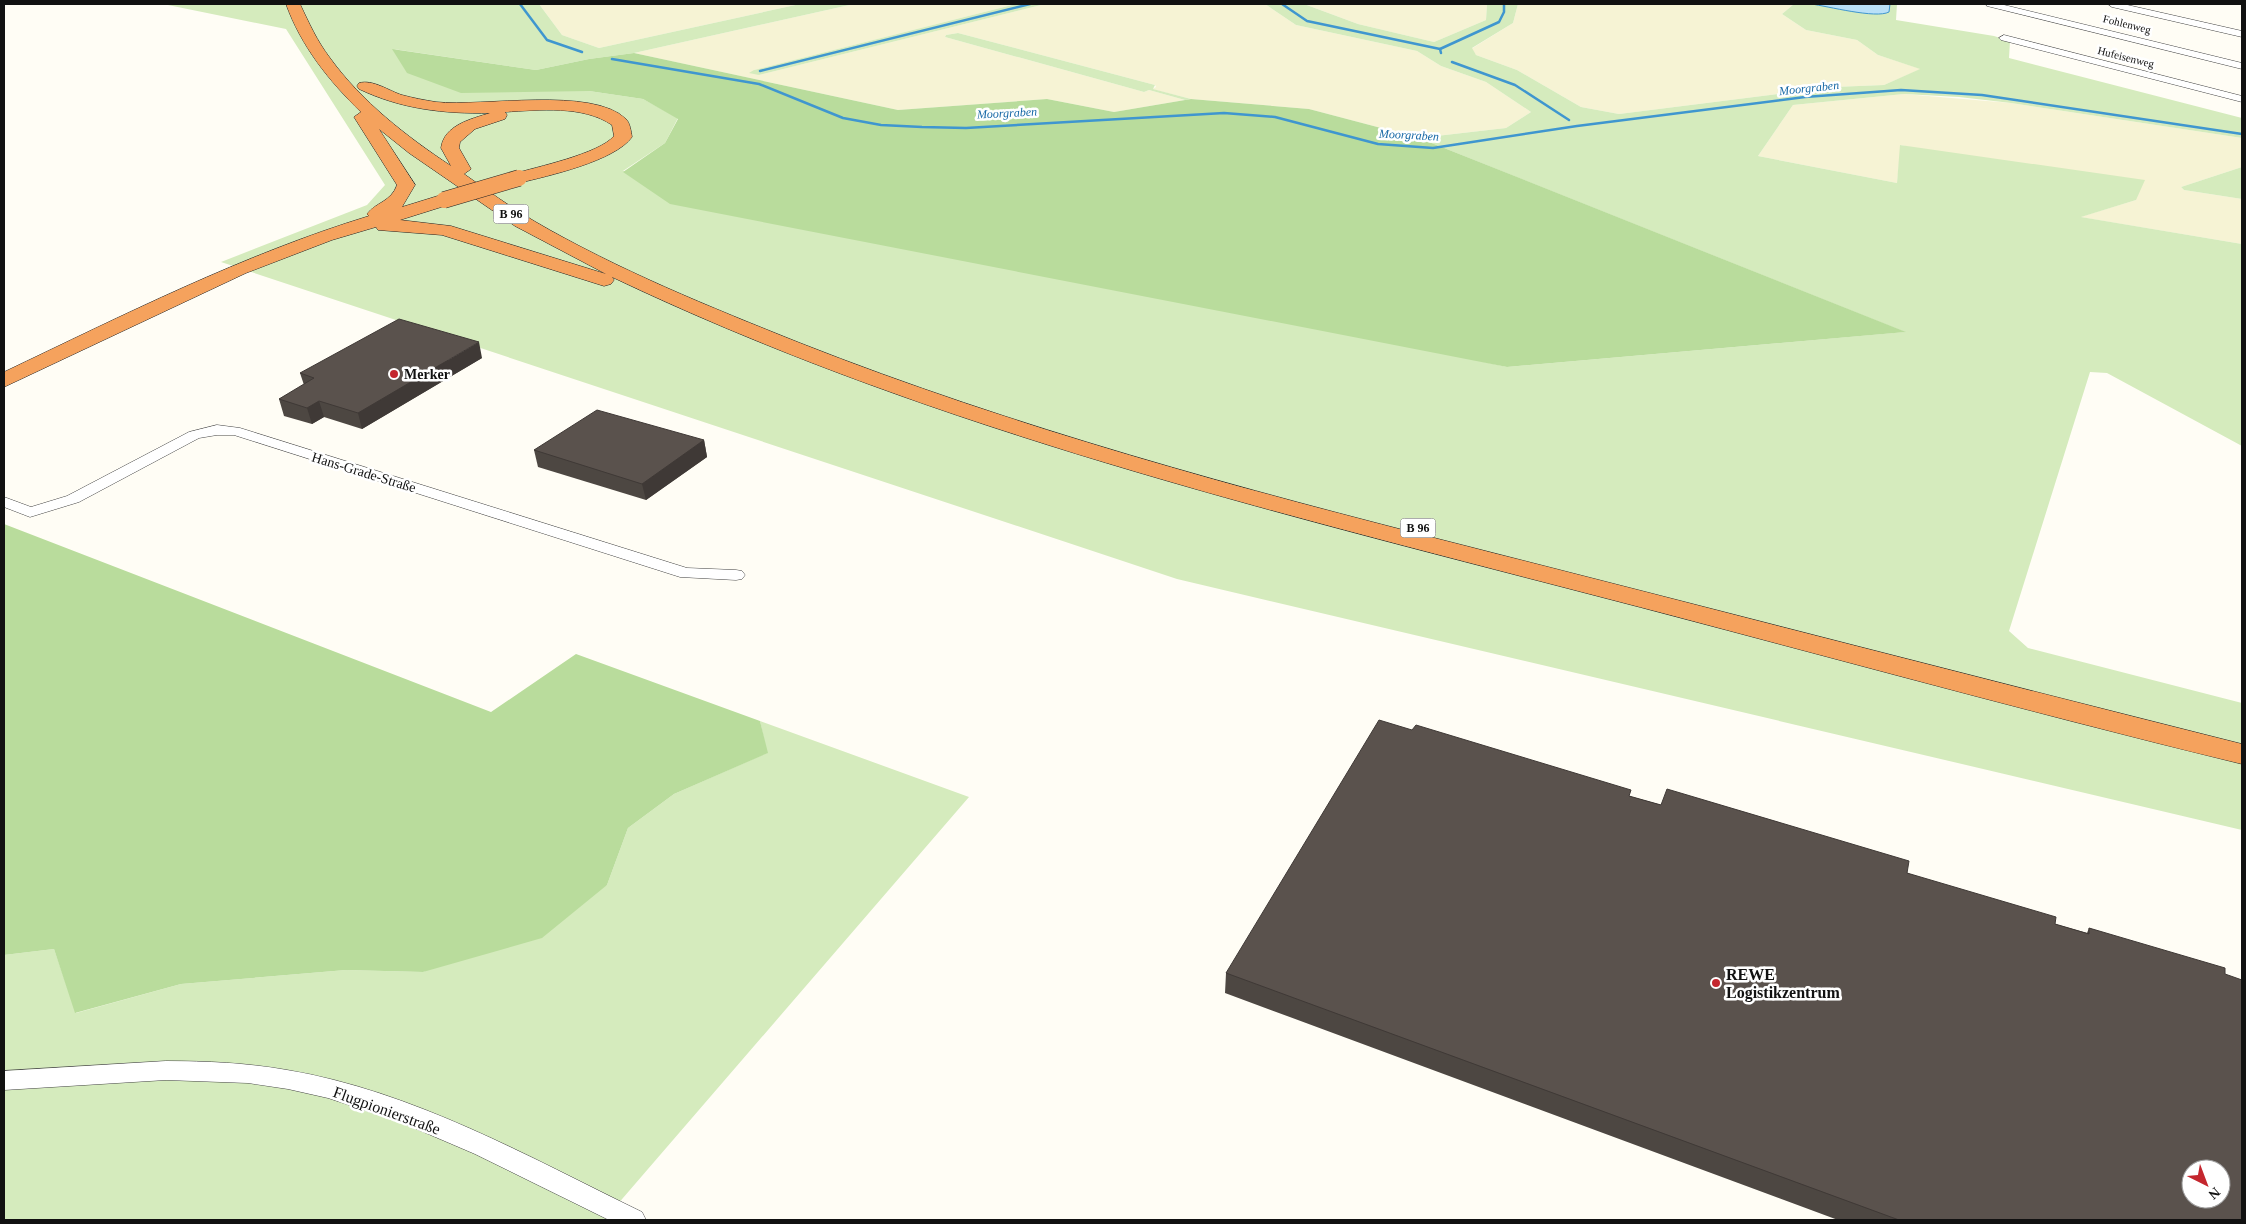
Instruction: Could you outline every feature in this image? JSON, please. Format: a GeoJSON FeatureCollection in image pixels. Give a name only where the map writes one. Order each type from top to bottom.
{"type":"FeatureCollection","features":[{"type":"Feature","properties":{"kind":"highway","name":"B 96"},"geometry":{"type":"LineString","coordinates":[[294,4],[307,36],[332,70],[359,91],[417,152],[536,230],[687,305],[759,336],[954,409],[1114,459],[1290,509],[2242,754]]}},
{"type":"Feature","properties":{"kind":"highway"},"geometry":{"type":"LineString","coordinates":[[308,4],[316,20]]}},
{"type":"Feature","properties":{"kind":"highway","name":"B 96"},"geometry":{"type":"LineString","coordinates":[[336,52],[359,91],[378,100],[432,147],[462,169],[556,227],[672,285],[772,328],[968,400],[1125,449],[1304,499],[2242,739]]}},
{"type":"Feature","properties":{"kind":"highway"},"geometry":{"type":"LineString","coordinates":[[4,380],[188,291],[387,210],[404,194],[406,186],[357,108],[359,91],[431,106],[476,108],[562,106],[596,110],[617,118],[622,125],[623,137],[617,144],[592,156],[324,236]]}},
{"type":"Feature","properties":{"kind":"highway"},"geometry":{"type":"LineString","coordinates":[[462,169],[450,148],[451,140],[469,125],[508,112],[562,106]]}},
{"type":"Feature","properties":{"kind":"highway"},"geometry":{"type":"LineString","coordinates":[[324,236],[383,226],[426,226],[458,234],[687,305]]}},
{"type":"Feature","properties":{"kind":"street","name":"Fohlenweg"},"geometry":{"type":"LineString","coordinates":[[1990,4],[2005,13],[2242,66]]}},
{"type":"Feature","properties":{"kind":"street"},"geometry":{"type":"LineString","coordinates":[[2112,4],[2242,34]]}},
{"type":"Feature","properties":{"kind":"street","name":"Hufeisenweg"},"geometry":{"type":"LineString","coordinates":[[2005,13],[2004,40],[2242,99]]}},
{"type":"Feature","properties":{"kind":"street","name":"Hans-Grade-Straße"},"geometry":{"type":"LineString","coordinates":[[4,502],[30,512],[54,506],[194,435],[217,430],[235,432],[686,573],[736,575]]}},
{"type":"Feature","properties":{"kind":"street","name":"Flugpionierstraße"},"geometry":{"type":"LineString","coordinates":[[4,1081],[134,1071],[211,1071],[287,1080],[326,1087],[419,1119],[633,1220]]}},
{"type":"Feature","properties":{"kind":"shaded area"},"geometry":{"type":"Polygon","coordinates":[[[539,4],[800,4],[599,48],[562,35],[539,4]]]}},
{"type":"Feature","properties":{"kind":"shaded area"},"geometry":{"type":"Polygon","coordinates":[[[854,4],[1016,4],[754,70],[759,75],[1045,4],[1265,4],[1296,25],[1417,51],[1441,66],[1486,82],[1531,112],[1506,128],[1419,138],[1309,109],[1191,99],[1152,89],[1156,87],[1155,85],[958,33],[946,35],[945,37],[1144,92],[1149,90],[1185,100],[1114,112],[1047,99],[898,110],[634,53],[854,4]]]}},
{"type":"Feature","properties":{"kind":"shaded area"},"geometry":{"type":"Polygon","coordinates":[[[1304,4],[1487,4],[1486,20],[1434,42],[1358,24],[1304,4]]]}},
{"type":"Feature","properties":{"kind":"shaded area"},"geometry":{"type":"Polygon","coordinates":[[[1518,4],[1794,4],[1782,14],[1806,30],[1857,40],[1878,55],[1921,69],[1884,85],[1834,87],[1619,114],[1581,107],[1517,70],[1476,55],[1471,49],[1513,23],[1518,4]]]}},
{"type":"Feature","properties":{"kind":"shaded area"},"geometry":{"type":"Polygon","coordinates":[[[1904,94],[2011,103],[2242,138],[2242,167],[2181,187],[2184,190],[2242,199],[2242,244],[2080,217],[2136,200],[1901,145],[1897,183],[1758,156],[1793,105],[1904,94]]]}},
{"type":"Feature","properties":{"kind":"green space"},"geometry":{"type":"Polygon","coordinates":[[[163,4],[539,4],[562,35],[599,48],[800,4],[854,4],[634,53],[589,59],[536,70],[393,49],[529,90],[589,91],[643,99],[678,118],[665,143],[623,171],[1507,367],[1905,332],[1419,138],[1506,128],[1531,112],[1486,82],[1441,66],[1417,51],[1296,25],[1265,4],[1304,4],[1358,24],[1434,42],[1486,20],[1487,4],[1518,4],[1513,23],[1472,48],[1476,55],[1517,70],[1581,107],[1619,114],[1834,87],[1884,85],[1920,69],[1878,55],[1857,40],[1806,30],[1782,14],[1794,4],[1897,4],[1896,20],[1994,36],[2010,41],[2009,58],[2242,118],[2242,138],[2011,103],[1959,97],[1904,94],[1793,105],[1758,156],[1897,183],[1900,145],[2145,180],[2136,200],[2081,217],[2242,244],[2242,446],[2107,373],[2090,372],[2009,631],[2028,648],[2242,703],[2242,830],[1177,579],[221,262],[367,205],[385,185],[286,29],[163,4]]]}},
{"type":"Feature","properties":{"kind":"green space"},"geometry":{"type":"Polygon","coordinates":[[[1016,4],[1045,4],[759,75],[749,73],[754,70],[1016,4]]]}},
{"type":"Feature","properties":{"kind":"green space"},"geometry":{"type":"Polygon","coordinates":[[[958,33],[1155,85],[1153,89],[1191,99],[1185,100],[1149,90],[1144,92],[945,37],[946,35],[958,33]]]}},
{"type":"Feature","properties":{"kind":"green space"},"geometry":{"type":"Polygon","coordinates":[[[392,49],[536,70],[589,59],[634,53],[898,110],[1047,99],[1114,112],[1191,99],[1309,109],[1419,138],[1906,332],[1507,367],[670,204],[623,172],[665,143],[678,119],[643,99],[589,91],[461,93],[407,73],[392,49]]]}},
{"type":"Feature","properties":{"kind":"green space"},"geometry":{"type":"Polygon","coordinates":[[[2242,167],[2242,199],[2184,190],[2181,187],[2242,167]]]}},
{"type":"Feature","properties":{"kind":"green space"},"geometry":{"type":"Polygon","coordinates":[[[4,524],[491,712],[576,654],[760,721],[768,753],[674,794],[628,828],[607,885],[542,938],[423,972],[346,970],[181,984],[75,1013],[54,949],[4,955],[4,524]]]}},
{"type":"Feature","properties":{"kind":"green space"},"geometry":{"type":"Polygon","coordinates":[[[760,721],[969,797],[604,1220],[4,1220],[4,955],[54,949],[76,1013],[181,984],[346,970],[423,972],[607,885],[628,828],[674,794],[767,753],[760,721]]]}},
{"type":"Feature","properties":{"kind":"water"},"geometry":{"type":"Polygon","coordinates":[[[1811,4],[1890,4],[1889,12],[1874,14],[1811,4]]]}},
{"type":"Feature","properties":{"kind":"building","name":"Merker"},"geometry":{"type":"Polygon","coordinates":[[[399,319],[479,342],[358,413],[319,401],[307,408],[279,399],[314,378],[300,373],[399,319]]]}},
{"type":"Feature","properties":{"kind":"building"},"geometry":{"type":"Polygon","coordinates":[[[597,410],[704,440],[642,484],[534,450],[597,410]]]}},
{"type":"Feature","properties":{"kind":"building","name":"REWE Logistikzentrum"},"geometry":{"type":"Polygon","coordinates":[[[1379,720],[1412,730],[1416,725],[1631,790],[1629,796],[1661,805],[1667,789],[1909,861],[1907,873],[2056,917],[2055,924],[2089,934],[2089,928],[2225,968],[2225,974],[2242,980],[2242,1220],[1899,1220],[1226,973],[1379,720]]]}},
{"type":"Feature","properties":{"kind":"waterway","name":"Moorgraben"},"geometry":{"type":"LineString","coordinates":[[520,4],[547,40],[582,52]]}},
{"type":"Feature","properties":{"kind":"waterway"},"geometry":{"type":"LineString","coordinates":[[760,71],[1030,4]]}},
{"type":"Feature","properties":{"kind":"waterway"},"geometry":{"type":"LineString","coordinates":[[1282,4],[1307,21],[1440,49]]}},
{"type":"Feature","properties":{"kind":"waterway"},"geometry":{"type":"LineString","coordinates":[[1440,49],[1499,22],[1504,12],[1504,4]]}},
{"type":"Feature","properties":{"kind":"waterway"},"geometry":{"type":"LineString","coordinates":[[1440,49],[1441,53]]}},
{"type":"Feature","properties":{"kind":"waterway","name":"Moorgraben"},"geometry":{"type":"LineString","coordinates":[[612,59],[759,84],[843,118],[881,125],[922,127],[966,128],[1224,113],[1275,117],[1378,144],[1433,148],[1577,126],[1805,97],[1901,90],[1982,95],[2242,134]]}},
{"type":"Feature","properties":{"kind":"waterway"},"geometry":{"type":"LineString","coordinates":[[1452,62],[1515,85],[1569,120]]}},
{"type":"Feature","properties":{"kind":"place","name":"Merker"},"geometry":{"type":"Point","coordinates":[394,374]}},
{"type":"Feature","properties":{"kind":"place","name":"REWE Logistikzentrum"},"geometry":{"type":"Point","coordinates":[1716,983]}}]}
